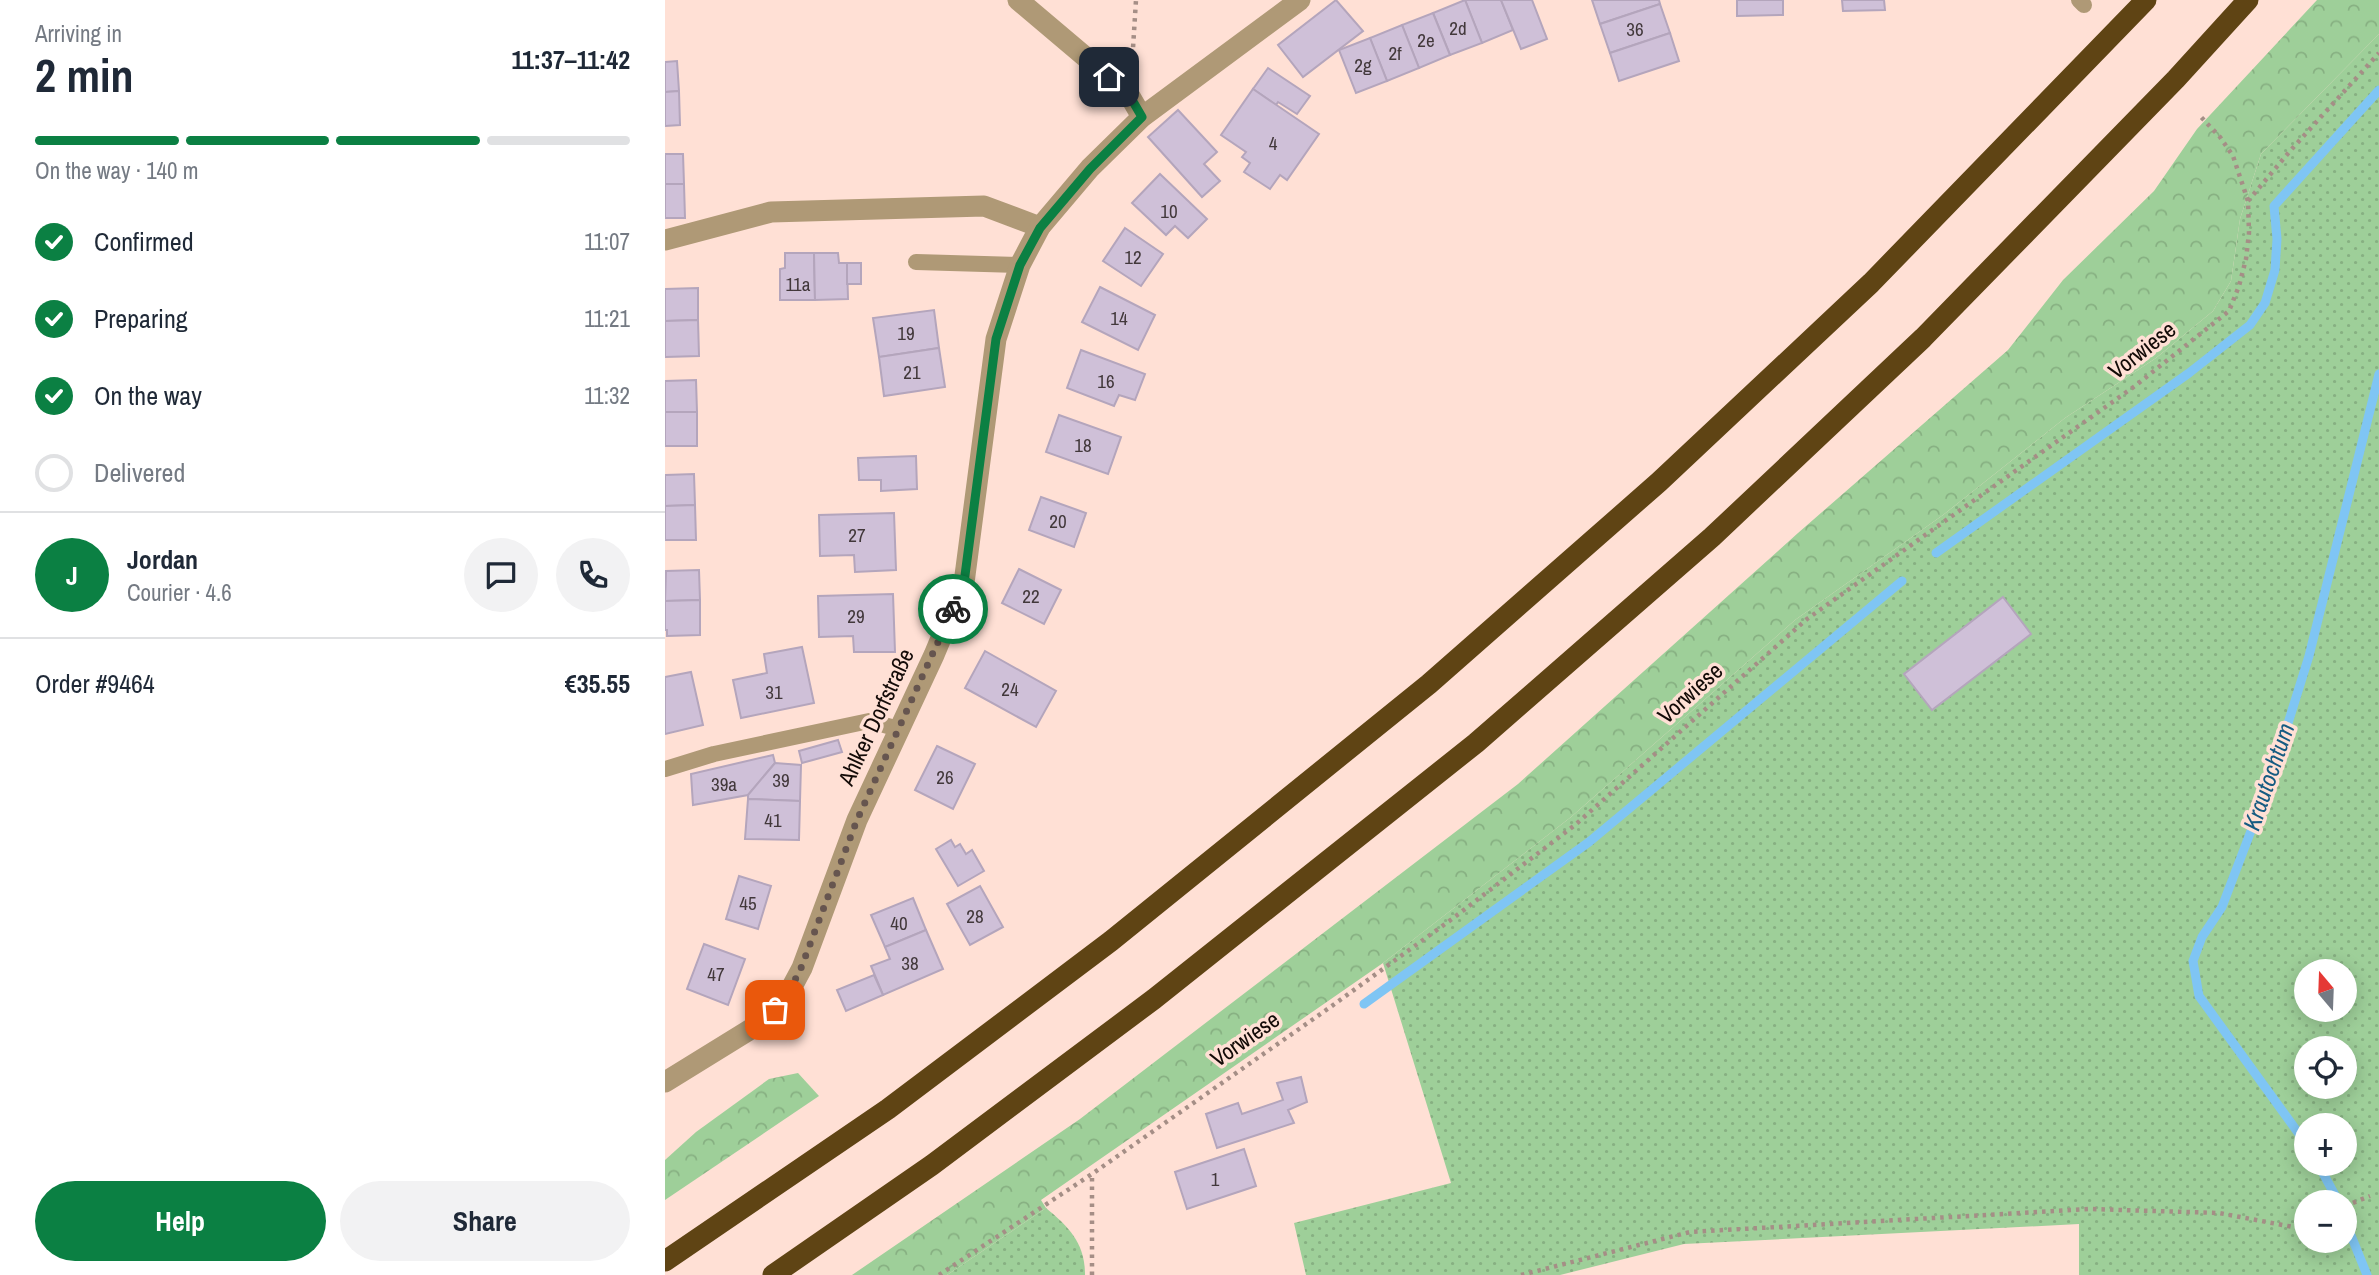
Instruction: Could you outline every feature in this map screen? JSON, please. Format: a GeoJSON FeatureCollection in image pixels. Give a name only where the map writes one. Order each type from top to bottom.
{"type":"FeatureCollection","features":[{"type":"Feature","properties":{"kind":"highway"},"geometry":{"type":"LineString","coordinates":[[665,1261],[888,1109],[1100,949],[1429,684],[1659,482],[1871,283],[2146,0]]}},
{"type":"Feature","properties":{"kind":"highway"},"geometry":{"type":"LineString","coordinates":[[773,1275],[932,1165],[1154,999],[1476,743],[1712,537],[1923,338],[2176,79],[2248,0]]}},
{"type":"Feature","properties":{"kind":"street"},"geometry":{"type":"LineString","coordinates":[[1018,0],[1128,93],[1142,117]]}},
{"type":"Feature","properties":{"kind":"street","name":"Ahlker Dorfstraße"},"geometry":{"type":"LineString","coordinates":[[665,1082],[764,1021],[786,998],[801,968],[857,820],[964,583],[996,339],[1020,265],[1040,228],[1090,169],[1142,117],[1289,4]]}},
{"type":"Feature","properties":{"kind":"street"},"geometry":{"type":"LineString","coordinates":[[665,240],[771,212],[984,206],[1040,228]]}},
{"type":"Feature","properties":{"kind":"lane"},"geometry":{"type":"LineString","coordinates":[[916,262],[1020,265]]}},
{"type":"Feature","properties":{"kind":"lane"},"geometry":{"type":"LineString","coordinates":[[665,769],[714,754],[869,722],[899,729]]}},
{"type":"Feature","properties":{"kind":"path"},"geometry":{"type":"LineString","coordinates":[[1128,93],[1136,0]]}},
{"type":"Feature","properties":{"kind":"path"},"geometry":{"type":"LineString","coordinates":[[2248,201],[2379,53]]}},
{"type":"Feature","properties":{"kind":"path","name":"Vorwiese"},"geometry":{"type":"LineString","coordinates":[[939,1275],[1092,1174],[1329,1008],[1565,833],[1807,619],[2135,386],[2229,311],[2246,259],[2249,233],[2248,201],[2233,156],[2220,136],[2201,117]]}},
{"type":"Feature","properties":{"kind":"path"},"geometry":{"type":"LineString","coordinates":[[1091,1275],[1092,1174]]}},
{"type":"Feature","properties":{"kind":"path"},"geometry":{"type":"LineString","coordinates":[[2357,1201],[2370,1196]]}},
{"type":"Feature","properties":{"kind":"path"},"geometry":{"type":"LineString","coordinates":[[1521,1275],[1690,1232],[2090,1209],[2220,1213],[2294,1227]]}},
{"type":"Feature","properties":{"kind":"green space"},"geometry":{"type":"Polygon","coordinates":[[[2317,0],[2379,0],[2379,34],[2261,154],[2240,219],[2231,281],[2213,311],[2156,358],[2065,418],[1943,515],[1795,620],[1571,817],[1383,963],[1041,1200],[1046,1208],[947,1275],[852,1275],[1080,1119],[1518,784],[1798,533],[2008,350],[2063,280],[2154,191],[2197,129],[2317,0]]]}},
{"type":"Feature","properties":{"kind":"green space"},"geometry":{"type":"Polygon","coordinates":[[[2379,34],[2379,1275],[2079,1275],[2079,1224],[1684,1244],[1560,1275],[1306,1275],[1294,1223],[1451,1183],[1383,963],[1571,817],[1795,620],[1943,515],[2065,418],[2156,358],[2213,311],[2231,281],[2240,219],[2261,154],[2379,34]]]}},
{"type":"Feature","properties":{"kind":"green space"},"geometry":{"type":"Polygon","coordinates":[[[798,1073],[819,1096],[665,1200],[665,1160],[696,1132],[769,1079],[798,1073]]]}},
{"type":"Feature","properties":{"kind":"green space"},"geometry":{"type":"Polygon","coordinates":[[[1046,1208],[1062,1222],[1079,1245],[1085,1275],[947,1275],[1046,1208]]]}},
{"type":"Feature","properties":{"kind":"building"},"geometry":{"type":"Polygon","coordinates":[[[1336,0],[1363,31],[1303,77],[1278,45],[1336,0]]]}},
{"type":"Feature","properties":{"kind":"building"},"geometry":{"type":"Polygon","coordinates":[[[1465,0],[1501,0],[1513,30],[1482,43],[1465,0]]]}},
{"type":"Feature","properties":{"kind":"building"},"geometry":{"type":"Polygon","coordinates":[[[1465,0],[1482,43],[1450,55],[1433,13],[1465,0]]]}},
{"type":"Feature","properties":{"kind":"building"},"geometry":{"type":"Polygon","coordinates":[[[1501,0],[1532,0],[1547,39],[1521,49],[1501,0]]]}},
{"type":"Feature","properties":{"kind":"building"},"geometry":{"type":"Polygon","coordinates":[[[1592,0],[1659,0],[1660,4],[1600,24],[1592,0]]]}},
{"type":"Feature","properties":{"kind":"building"},"geometry":{"type":"Polygon","coordinates":[[[1737,0],[1783,0],[1783,15],[1737,16],[1737,0]]]}},
{"type":"Feature","properties":{"kind":"building"},"geometry":{"type":"Polygon","coordinates":[[[1842,0],[1884,0],[1885,10],[1843,11],[1842,0]]]}},
{"type":"Feature","properties":{"kind":"building"},"geometry":{"type":"Polygon","coordinates":[[[1660,4],[1670,33],[1610,53],[1600,24],[1660,4]]]}},
{"type":"Feature","properties":{"kind":"building"},"geometry":{"type":"Polygon","coordinates":[[[1433,13],[1450,55],[1419,68],[1402,25],[1433,13]]]}},
{"type":"Feature","properties":{"kind":"building"},"geometry":{"type":"Polygon","coordinates":[[[1402,25],[1419,68],[1387,81],[1370,38],[1402,25]]]}},
{"type":"Feature","properties":{"kind":"building"},"geometry":{"type":"Polygon","coordinates":[[[1670,33],[1679,61],[1619,81],[1610,53],[1670,33]]]}},
{"type":"Feature","properties":{"kind":"building"},"geometry":{"type":"Polygon","coordinates":[[[1370,38],[1387,81],[1356,93],[1339,50],[1370,38]]]}},
{"type":"Feature","properties":{"kind":"building"},"geometry":{"type":"Polygon","coordinates":[[[677,61],[679,91],[665,92],[665,62],[677,61]]]}},
{"type":"Feature","properties":{"kind":"building"},"geometry":{"type":"Polygon","coordinates":[[[1268,68],[1310,96],[1297,114],[1278,102],[1276,105],[1253,89],[1268,68]]]}},
{"type":"Feature","properties":{"kind":"building"},"geometry":{"type":"Polygon","coordinates":[[[1253,89],[1319,134],[1287,180],[1280,175],[1270,189],[1244,172],[1250,163],[1242,157],[1246,152],[1221,135],[1253,89]]]}},
{"type":"Feature","properties":{"kind":"building"},"geometry":{"type":"Polygon","coordinates":[[[679,91],[680,125],[665,126],[665,92],[679,91]]]}},
{"type":"Feature","properties":{"kind":"building"},"geometry":{"type":"Polygon","coordinates":[[[1178,110],[1217,152],[1204,164],[1220,181],[1202,197],[1148,137],[1178,110]]]}},
{"type":"Feature","properties":{"kind":"building"},"geometry":{"type":"Polygon","coordinates":[[[665,154],[683,154],[684,184],[665,184],[665,154]]]}},
{"type":"Feature","properties":{"kind":"building"},"geometry":{"type":"Polygon","coordinates":[[[1160,174],[1207,219],[1188,238],[1175,226],[1166,235],[1132,203],[1160,174]]]}},
{"type":"Feature","properties":{"kind":"building"},"geometry":{"type":"Polygon","coordinates":[[[665,184],[684,184],[685,218],[665,218],[665,184]]]}},
{"type":"Feature","properties":{"kind":"building"},"geometry":{"type":"Polygon","coordinates":[[[1125,228],[1163,254],[1141,286],[1103,261],[1125,228]]]}},
{"type":"Feature","properties":{"kind":"building"},"geometry":{"type":"Polygon","coordinates":[[[785,253],[814,253],[815,300],[780,300],[780,269],[785,268],[785,253]]]}},
{"type":"Feature","properties":{"kind":"building"},"geometry":{"type":"Polygon","coordinates":[[[814,253],[838,253],[839,263],[847,263],[848,299],[815,300],[814,253]]]}},
{"type":"Feature","properties":{"kind":"building"},"geometry":{"type":"Polygon","coordinates":[[[847,263],[861,263],[861,284],[847,284],[847,263]]]}},
{"type":"Feature","properties":{"kind":"building"},"geometry":{"type":"Polygon","coordinates":[[[1100,287],[1155,315],[1138,350],[1082,322],[1100,287]]]}},
{"type":"Feature","properties":{"kind":"building"},"geometry":{"type":"Polygon","coordinates":[[[698,288],[698,320],[665,321],[665,289],[698,288]]]}},
{"type":"Feature","properties":{"kind":"building"},"geometry":{"type":"Polygon","coordinates":[[[934,310],[939,348],[879,357],[873,318],[934,310]]]}},
{"type":"Feature","properties":{"kind":"building"},"geometry":{"type":"Polygon","coordinates":[[[698,320],[699,356],[665,357],[665,321],[698,320]]]}},
{"type":"Feature","properties":{"kind":"building"},"geometry":{"type":"Polygon","coordinates":[[[939,348],[945,387],[884,396],[879,357],[939,348]]]}},
{"type":"Feature","properties":{"kind":"building"},"geometry":{"type":"Polygon","coordinates":[[[1081,350],[1145,374],[1135,400],[1119,395],[1114,406],[1067,388],[1081,350]]]}},
{"type":"Feature","properties":{"kind":"building"},"geometry":{"type":"Polygon","coordinates":[[[696,380],[697,412],[665,412],[665,381],[696,380]]]}},
{"type":"Feature","properties":{"kind":"building"},"geometry":{"type":"Polygon","coordinates":[[[665,412],[697,412],[697,446],[665,446],[665,412]]]}},
{"type":"Feature","properties":{"kind":"building"},"geometry":{"type":"Polygon","coordinates":[[[1059,415],[1121,437],[1108,474],[1046,452],[1059,415]]]}},
{"type":"Feature","properties":{"kind":"building"},"geometry":{"type":"Polygon","coordinates":[[[916,456],[917,489],[881,491],[881,480],[859,480],[858,458],[916,456]]]}},
{"type":"Feature","properties":{"kind":"building"},"geometry":{"type":"Polygon","coordinates":[[[694,474],[695,505],[665,506],[665,475],[694,474]]]}},
{"type":"Feature","properties":{"kind":"building"},"geometry":{"type":"Polygon","coordinates":[[[1041,497],[1086,513],[1074,547],[1029,530],[1041,497]]]}},
{"type":"Feature","properties":{"kind":"building"},"geometry":{"type":"Polygon","coordinates":[[[695,505],[696,540],[665,540],[665,506],[695,505]]]}},
{"type":"Feature","properties":{"kind":"building"},"geometry":{"type":"Polygon","coordinates":[[[894,513],[896,570],[855,572],[854,555],[820,556],[819,515],[894,513]]]}},
{"type":"Feature","properties":{"kind":"building"},"geometry":{"type":"Polygon","coordinates":[[[1019,569],[1061,590],[1044,624],[1002,603],[1019,569]]]}},
{"type":"Feature","properties":{"kind":"building"},"geometry":{"type":"Polygon","coordinates":[[[699,570],[700,600],[665,601],[666,571],[699,570]]]}},
{"type":"Feature","properties":{"kind":"building"},"geometry":{"type":"Polygon","coordinates":[[[893,594],[895,652],[854,652],[853,636],[819,637],[818,596],[893,594]]]}},
{"type":"Feature","properties":{"kind":"building"},"geometry":{"type":"Polygon","coordinates":[[[2003,597],[2031,634],[1932,710],[1904,674],[2003,597]]]}},
{"type":"Feature","properties":{"kind":"building"},"geometry":{"type":"Polygon","coordinates":[[[700,600],[700,635],[667,636],[665,601],[700,600]]]}},
{"type":"Feature","properties":{"kind":"building"},"geometry":{"type":"Polygon","coordinates":[[[802,647],[814,703],[741,718],[733,680],[767,673],[764,654],[802,647]]]}},
{"type":"Feature","properties":{"kind":"building"},"geometry":{"type":"Polygon","coordinates":[[[985,651],[1056,691],[1036,727],[965,688],[985,651]]]}},
{"type":"Feature","properties":{"kind":"building"},"geometry":{"type":"Polygon","coordinates":[[[691,672],[703,725],[665,734],[665,677],[691,672]]]}},
{"type":"Feature","properties":{"kind":"building"},"geometry":{"type":"Polygon","coordinates":[[[838,740],[842,752],[802,763],[799,751],[838,740]]]}},
{"type":"Feature","properties":{"kind":"building"},"geometry":{"type":"Polygon","coordinates":[[[937,746],[975,764],[953,809],[915,790],[937,746]]]}},
{"type":"Feature","properties":{"kind":"building"},"geometry":{"type":"Polygon","coordinates":[[[773,755],[775,763],[748,795],[693,805],[691,774],[773,755]]]}},
{"type":"Feature","properties":{"kind":"building"},"geometry":{"type":"Polygon","coordinates":[[[775,763],[801,765],[800,801],[748,799],[748,795],[775,763]]]}},
{"type":"Feature","properties":{"kind":"building"},"geometry":{"type":"Polygon","coordinates":[[[748,799],[800,801],[799,840],[745,839],[748,799]]]}},
{"type":"Feature","properties":{"kind":"building"},"geometry":{"type":"Polygon","coordinates":[[[951,840],[955,847],[960,844],[966,854],[972,850],[984,871],[958,886],[936,849],[951,840]]]}},
{"type":"Feature","properties":{"kind":"building"},"geometry":{"type":"Polygon","coordinates":[[[739,876],[771,886],[758,929],[726,919],[739,876]]]}},
{"type":"Feature","properties":{"kind":"building"},"geometry":{"type":"Polygon","coordinates":[[[980,886],[1003,927],[970,945],[947,904],[980,886]]]}},
{"type":"Feature","properties":{"kind":"building"},"geometry":{"type":"Polygon","coordinates":[[[913,898],[926,930],[885,947],[871,915],[913,898]]]}},
{"type":"Feature","properties":{"kind":"building"},"geometry":{"type":"Polygon","coordinates":[[[926,930],[943,969],[883,995],[871,966],[890,959],[885,947],[926,930]]]}},
{"type":"Feature","properties":{"kind":"building"},"geometry":{"type":"Polygon","coordinates":[[[704,944],[745,959],[728,1005],[687,989],[704,944]]]}},
{"type":"Feature","properties":{"kind":"building"},"geometry":{"type":"Polygon","coordinates":[[[874,975],[883,995],[846,1011],[837,990],[874,975]]]}},
{"type":"Feature","properties":{"kind":"building"},"geometry":{"type":"Polygon","coordinates":[[[1301,1077],[1307,1102],[1288,1110],[1294,1123],[1217,1148],[1206,1114],[1238,1103],[1242,1114],[1283,1100],[1277,1083],[1301,1077]]]}},
{"type":"Feature","properties":{"kind":"building"},"geometry":{"type":"Polygon","coordinates":[[[1244,1149],[1256,1186],[1187,1209],[1175,1172],[1244,1149]]]}},
{"type":"Feature","properties":{"kind":"waterway"},"geometry":{"type":"LineString","coordinates":[[1936,553],[2189,373],[2250,325],[2265,303],[2275,270],[2277,239],[2274,206],[2379,90]]}},
{"type":"Feature","properties":{"kind":"waterway","name":"Krautochtum"},"geometry":{"type":"LineString","coordinates":[[2294,1127],[2199,996],[2193,961],[2202,937],[2222,907],[2270,781],[2309,656],[2379,374]]}},
{"type":"Feature","properties":{"kind":"waterway"},"geometry":{"type":"LineString","coordinates":[[1364,1004],[1589,842],[1902,581]]}},
{"type":"Feature","properties":{"kind":"waterway","name":"Krautochtum"},"geometry":{"type":"LineString","coordinates":[[2325,1176],[2332,1190]]}},
{"type":"Feature","properties":{"kind":"waterway","name":"Krautochtum"},"geometry":{"type":"LineString","coordinates":[[2357,1250],[2367,1275]]}},
{"type":"Feature","properties":{"kind":"way so far"},"geometry":{"type":"LineString","coordinates":[[775,1010],[786,998],[801,968],[857,820],[953,609]]}},
{"type":"Feature","properties":{"kind":"route"},"geometry":{"type":"LineString","coordinates":[[953,609],[964,583],[996,339],[1020,265],[1040,228],[1090,169],[1142,117],[1128,93],[1109,77]]}}]}
